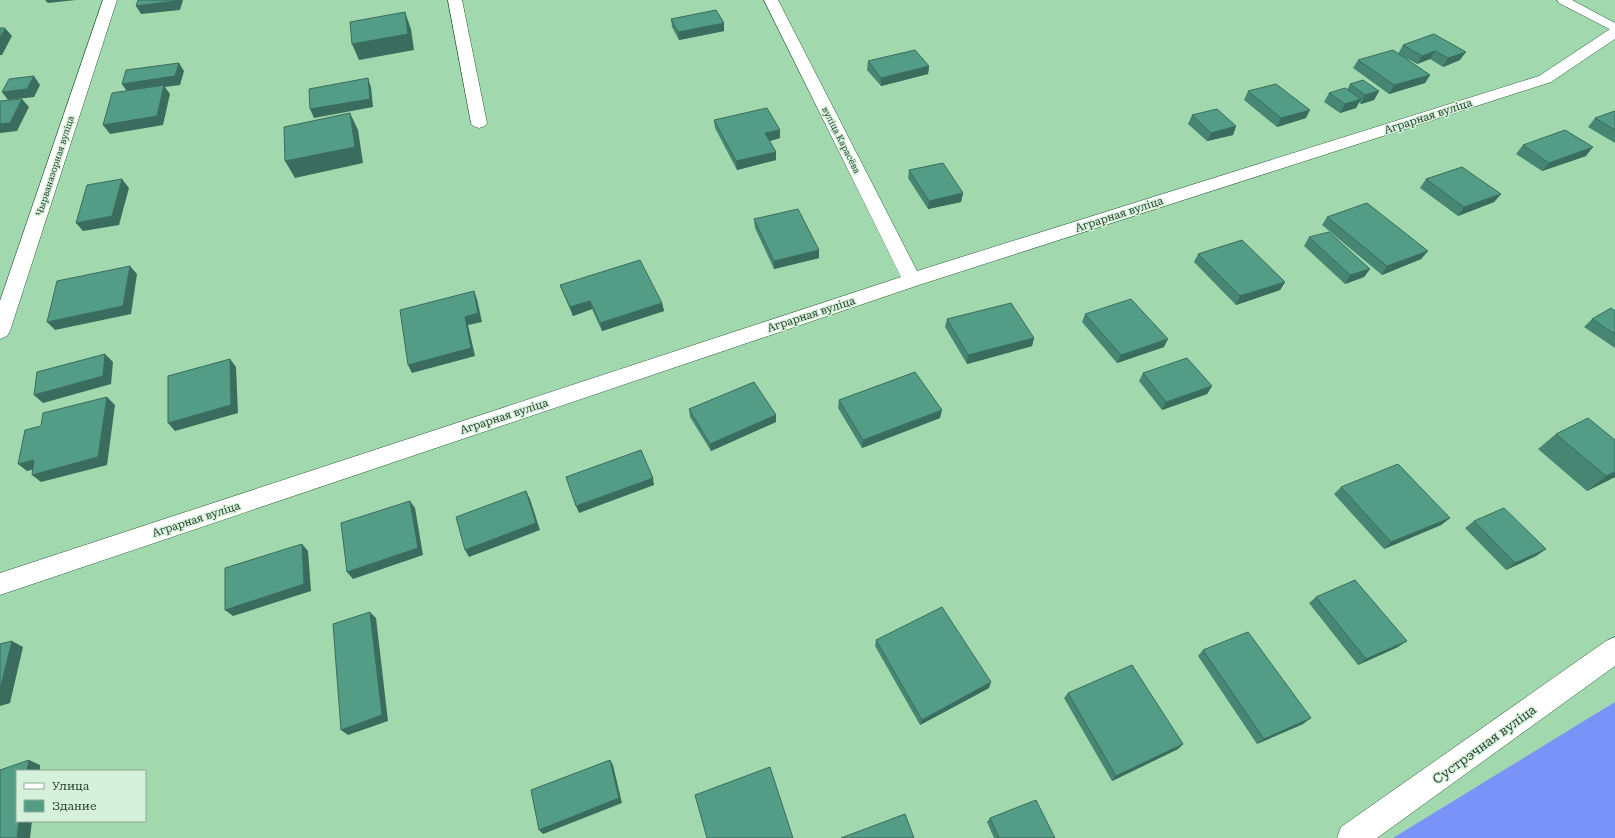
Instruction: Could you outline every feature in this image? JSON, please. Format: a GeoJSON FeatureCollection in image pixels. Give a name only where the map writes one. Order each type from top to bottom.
{"type":"FeatureCollection","features":[{"type":"Feature","properties":{"kind":"street","name":"Чырваназорная вуліца"},"geometry":{"type":"LineString","coordinates":[[0,331],[110,0]]}},
{"type":"Feature","properties":{"kind":"street"},"geometry":{"type":"LineString","coordinates":[[455,0],[479,123]]}},
{"type":"Feature","properties":{"kind":"street","name":"вуліца Карасёва"},"geometry":{"type":"LineString","coordinates":[[771,0],[912,280]]}},
{"type":"Feature","properties":{"kind":"street","name":"Аграрная вуліца"},"geometry":{"type":"LineString","coordinates":[[0,584],[912,280],[1545,79],[1615,32]]}},
{"type":"Feature","properties":{"kind":"street","name":"Сустрэчная вуліца"},"geometry":{"type":"LineString","coordinates":[[1352,838],[1615,650]]}},
{"type":"Feature","properties":{"kind":"lane"},"geometry":{"type":"LineString","coordinates":[[1563,0],[1615,28]]}},
{"type":"Feature","properties":{"kind":"shaded area"},"geometry":{"type":"Polygon","coordinates":[[[1615,702],[1615,838],[1393,838],[1615,702]]]}},
{"type":"Feature","properties":{"kind":"building"},"geometry":{"type":"Polygon","coordinates":[[[138,0],[175,0],[175,1],[136,6],[138,0]]]}},
{"type":"Feature","properties":{"kind":"building"},"geometry":{"type":"Polygon","coordinates":[[[716,10],[724,23],[678,32],[671,19],[716,10]]]}},
{"type":"Feature","properties":{"kind":"building"},"geometry":{"type":"Polygon","coordinates":[[[405,12],[408,34],[352,44],[350,22],[405,12]]]}},
{"type":"Feature","properties":{"kind":"building"},"geometry":{"type":"Polygon","coordinates":[[[0,28],[5,28],[0,38],[0,28]]]}},
{"type":"Feature","properties":{"kind":"building"},"geometry":{"type":"Polygon","coordinates":[[[1434,34],[1466,52],[1448,58],[1435,51],[1422,56],[1403,45],[1434,34]]]}},
{"type":"Feature","properties":{"kind":"building"},"geometry":{"type":"Polygon","coordinates":[[[915,50],[929,66],[881,78],[868,61],[915,50]]]}},
{"type":"Feature","properties":{"kind":"building"},"geometry":{"type":"Polygon","coordinates":[[[1393,50],[1430,75],[1394,85],[1358,60],[1393,50]]]}},
{"type":"Feature","properties":{"kind":"building"},"geometry":{"type":"Polygon","coordinates":[[[179,63],[175,76],[122,84],[126,70],[179,63]]]}},
{"type":"Feature","properties":{"kind":"building"},"geometry":{"type":"Polygon","coordinates":[[[34,76],[27,89],[2,92],[9,79],[34,76]]]}},
{"type":"Feature","properties":{"kind":"building"},"geometry":{"type":"Polygon","coordinates":[[[368,78],[370,99],[310,109],[309,89],[368,78]]]}},
{"type":"Feature","properties":{"kind":"building"},"geometry":{"type":"Polygon","coordinates":[[[1363,80],[1379,91],[1365,95],[1350,84],[1363,80]]]}},
{"type":"Feature","properties":{"kind":"building"},"geometry":{"type":"Polygon","coordinates":[[[1276,84],[1310,110],[1281,118],[1248,91],[1276,84]]]}},
{"type":"Feature","properties":{"kind":"building"},"geometry":{"type":"Polygon","coordinates":[[[164,85],[157,116],[103,125],[112,93],[164,85]]]}},
{"type":"Feature","properties":{"kind":"building"},"geometry":{"type":"Polygon","coordinates":[[[1345,88],[1361,99],[1345,104],[1329,93],[1345,88]]]}},
{"type":"Feature","properties":{"kind":"building"},"geometry":{"type":"Polygon","coordinates":[[[22,99],[10,123],[0,124],[0,101],[22,99]]]}},
{"type":"Feature","properties":{"kind":"building"},"geometry":{"type":"Polygon","coordinates":[[[767,108],[780,130],[765,133],[776,152],[736,161],[714,120],[767,108]]]}},
{"type":"Feature","properties":{"kind":"building"},"geometry":{"type":"Polygon","coordinates":[[[1217,109],[1236,126],[1211,133],[1192,115],[1217,109]]]}},
{"type":"Feature","properties":{"kind":"building"},"geometry":{"type":"Polygon","coordinates":[[[1615,111],[1615,130],[1595,118],[1615,111]]]}},
{"type":"Feature","properties":{"kind":"building"},"geometry":{"type":"Polygon","coordinates":[[[350,113],[355,147],[285,161],[284,127],[350,113]]]}},
{"type":"Feature","properties":{"kind":"building"},"geometry":{"type":"Polygon","coordinates":[[[1565,130],[1593,147],[1549,163],[1523,145],[1565,130]]]}},
{"type":"Feature","properties":{"kind":"building"},"geometry":{"type":"Polygon","coordinates":[[[943,163],[963,193],[929,201],[909,170],[943,163]]]}},
{"type":"Feature","properties":{"kind":"building"},"geometry":{"type":"Polygon","coordinates":[[[1462,167],[1501,194],[1464,207],[1426,179],[1462,167]]]}},
{"type":"Feature","properties":{"kind":"building"},"geometry":{"type":"Polygon","coordinates":[[[122,179],[112,216],[76,223],[87,185],[122,179]]]}},
{"type":"Feature","properties":{"kind":"building"},"geometry":{"type":"Polygon","coordinates":[[[1367,203],[1428,251],[1387,266],[1327,217],[1367,203]]]}},
{"type":"Feature","properties":{"kind":"building"},"geometry":{"type":"Polygon","coordinates":[[[798,209],[819,250],[774,261],[754,219],[798,209]]]}},
{"type":"Feature","properties":{"kind":"building"},"geometry":{"type":"Polygon","coordinates":[[[1329,232],[1370,269],[1350,275],[1309,237],[1329,232]]]}},
{"type":"Feature","properties":{"kind":"building"},"geometry":{"type":"Polygon","coordinates":[[[1242,240],[1285,282],[1240,296],[1198,254],[1242,240]]]}},
{"type":"Feature","properties":{"kind":"building"},"geometry":{"type":"Polygon","coordinates":[[[640,260],[662,303],[600,323],[590,301],[570,307],[560,285],[640,260]]]}},
{"type":"Feature","properties":{"kind":"building"},"geometry":{"type":"Polygon","coordinates":[[[130,266],[123,306],[47,322],[57,281],[130,266]]]}},
{"type":"Feature","properties":{"kind":"building"},"geometry":{"type":"Polygon","coordinates":[[[474,291],[478,313],[465,317],[471,348],[408,365],[400,310],[474,291]]]}},
{"type":"Feature","properties":{"kind":"building"},"geometry":{"type":"Polygon","coordinates":[[[1131,299],[1168,339],[1121,355],[1085,314],[1131,299]]]}},
{"type":"Feature","properties":{"kind":"building"},"geometry":{"type":"Polygon","coordinates":[[[1011,303],[1034,338],[968,355],[947,319],[1011,303]]]}},
{"type":"Feature","properties":{"kind":"building"},"geometry":{"type":"Polygon","coordinates":[[[1611,308],[1615,311],[1615,334],[1592,319],[1611,308]]]}},
{"type":"Feature","properties":{"kind":"building"},"geometry":{"type":"Polygon","coordinates":[[[105,354],[103,376],[34,395],[37,372],[105,354]]]}},
{"type":"Feature","properties":{"kind":"building"},"geometry":{"type":"Polygon","coordinates":[[[1187,358],[1212,386],[1166,402],[1143,373],[1187,358]]]}},
{"type":"Feature","properties":{"kind":"building"},"geometry":{"type":"Polygon","coordinates":[[[230,359],[231,405],[168,423],[168,376],[230,359]]]}},
{"type":"Feature","properties":{"kind":"building"},"geometry":{"type":"Polygon","coordinates":[[[915,372],[942,410],[863,440],[839,400],[915,372]]]}},
{"type":"Feature","properties":{"kind":"building"},"geometry":{"type":"Polygon","coordinates":[[[754,382],[776,415],[710,444],[689,409],[754,382]]]}},
{"type":"Feature","properties":{"kind":"building"},"geometry":{"type":"Polygon","coordinates":[[[107,397],[98,457],[32,475],[34,460],[18,464],[25,430],[41,426],[43,413],[107,397]]]}},
{"type":"Feature","properties":{"kind":"building"},"geometry":{"type":"Polygon","coordinates":[[[1588,418],[1615,440],[1615,472],[1606,476],[1556,434],[1588,418]]]}},
{"type":"Feature","properties":{"kind":"building"},"geometry":{"type":"Polygon","coordinates":[[[641,450],[653,478],[576,506],[566,477],[641,450]]]}},
{"type":"Feature","properties":{"kind":"building"},"geometry":{"type":"Polygon","coordinates":[[[1398,464],[1450,518],[1391,542],[1341,487],[1398,464]]]}},
{"type":"Feature","properties":{"kind":"building"},"geometry":{"type":"Polygon","coordinates":[[[526,491],[536,523],[465,550],[456,517],[526,491]]]}},
{"type":"Feature","properties":{"kind":"building"},"geometry":{"type":"Polygon","coordinates":[[[410,501],[418,548],[347,572],[341,523],[410,501]]]}},
{"type":"Feature","properties":{"kind":"building"},"geometry":{"type":"Polygon","coordinates":[[[1504,508],[1546,549],[1515,563],[1474,521],[1504,508]]]}},
{"type":"Feature","properties":{"kind":"building"},"geometry":{"type":"Polygon","coordinates":[[[302,544],[304,584],[225,610],[225,568],[302,544]]]}},
{"type":"Feature","properties":{"kind":"building"},"geometry":{"type":"Polygon","coordinates":[[[1355,580],[1407,641],[1366,659],[1316,597],[1355,580]]]}},
{"type":"Feature","properties":{"kind":"building"},"geometry":{"type":"Polygon","coordinates":[[[942,607],[991,682],[922,720],[876,640],[942,607]]]}},
{"type":"Feature","properties":{"kind":"building"},"geometry":{"type":"Polygon","coordinates":[[[370,612],[382,715],[341,730],[333,624],[370,612]]]}},
{"type":"Feature","properties":{"kind":"building"},"geometry":{"type":"Polygon","coordinates":[[[1248,632],[1311,718],[1264,739],[1203,650],[1248,632]]]}},
{"type":"Feature","properties":{"kind":"building"},"geometry":{"type":"Polygon","coordinates":[[[12,641],[0,689],[0,644],[12,641]]]}},
{"type":"Feature","properties":{"kind":"building"},"geometry":{"type":"Polygon","coordinates":[[[1132,665],[1183,744],[1116,776],[1068,693],[1132,665]]]}},
{"type":"Feature","properties":{"kind":"building"},"geometry":{"type":"Polygon","coordinates":[[[29,760],[27,770],[16,770],[16,822],[19,822],[17,838],[0,838],[0,770],[29,760]]]}},
{"type":"Feature","properties":{"kind":"building"},"geometry":{"type":"Polygon","coordinates":[[[610,760],[619,798],[539,830],[531,790],[610,760]]]}},
{"type":"Feature","properties":{"kind":"building"},"geometry":{"type":"Polygon","coordinates":[[[770,767],[793,838],[707,838],[695,795],[770,767]]]}},
{"type":"Feature","properties":{"kind":"building"},"geometry":{"type":"Polygon","coordinates":[[[1036,800],[1055,838],[999,838],[990,818],[1036,800]]]}},
{"type":"Feature","properties":{"kind":"building"},"geometry":{"type":"Polygon","coordinates":[[[905,814],[914,838],[841,838],[905,814]]]}}]}
